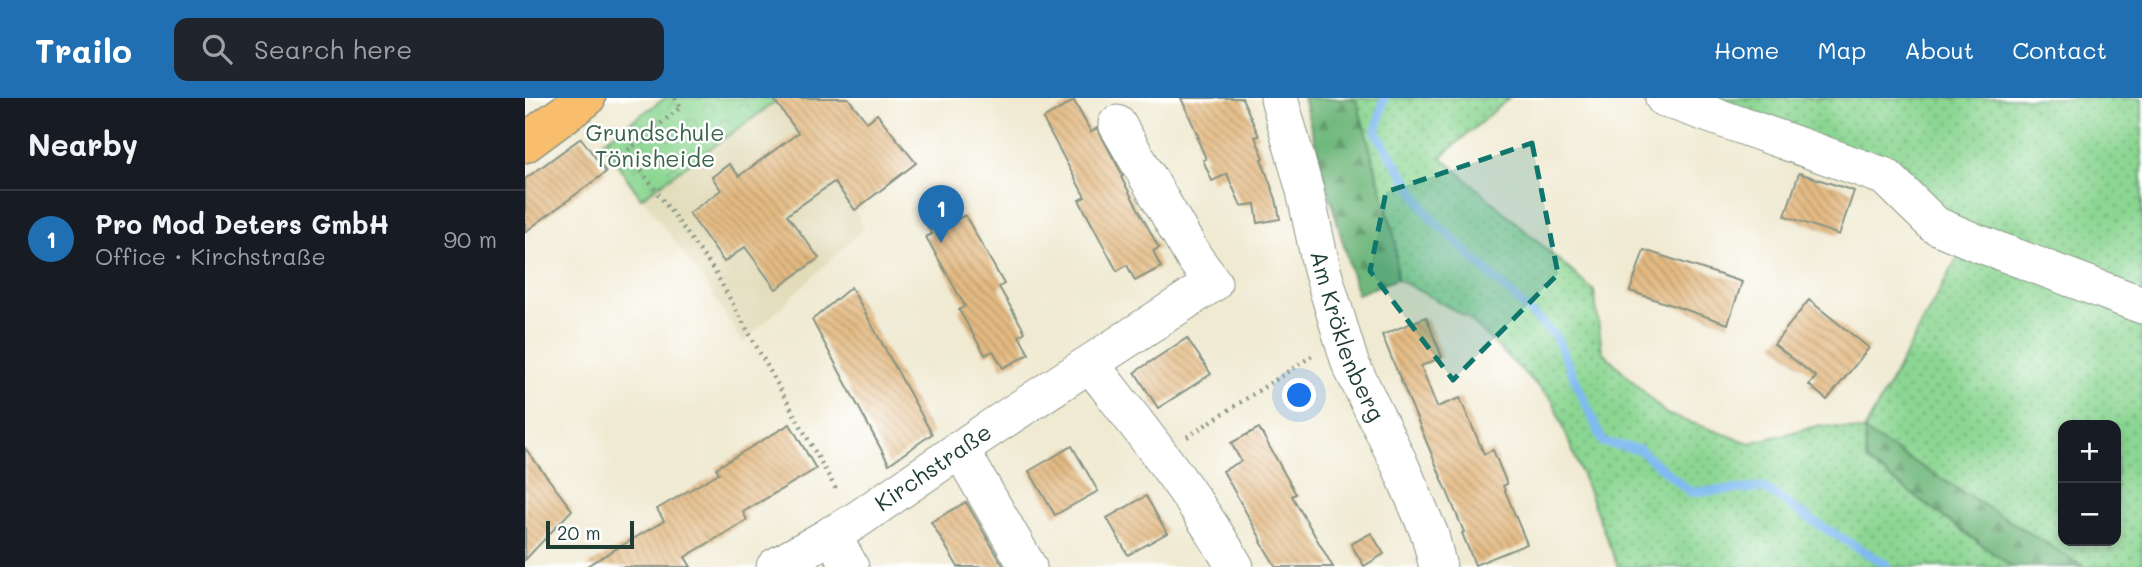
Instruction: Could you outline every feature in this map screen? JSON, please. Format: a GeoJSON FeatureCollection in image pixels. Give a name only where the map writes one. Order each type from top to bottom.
{"type":"FeatureCollection","features":[{"type":"Feature","properties":{"kind":"main road"},"geometry":{"type":"LineString","coordinates":[[525,143],[586,98]]}},
{"type":"Feature","properties":{"kind":"street","name":"Am Kröklenberg"},"geometry":{"type":"LineString","coordinates":[[1279,98],[1305,191],[1322,270],[1350,363],[1400,465],[1430,535],[1438,567]]}},
{"type":"Feature","properties":{"kind":"street"},"geometry":{"type":"LineString","coordinates":[[1664,98],[1886,177],[1935,225],[2142,305]]}},
{"type":"Feature","properties":{"kind":"street","name":"Kirchstraße"},"geometry":{"type":"LineString","coordinates":[[775,567],[843,528],[1213,284],[1193,256],[1118,124]]}},
{"type":"Feature","properties":{"kind":"street"},"geometry":{"type":"LineString","coordinates":[[1091,365],[1160,454],[1235,567]]}},
{"type":"Feature","properties":{"kind":"street"},"geometry":{"type":"LineString","coordinates":[[960,449],[1028,567]]}},
{"type":"Feature","properties":{"kind":"street"},"geometry":{"type":"LineString","coordinates":[[843,528],[850,567]]}},
{"type":"Feature","properties":{"kind":"path"},"geometry":{"type":"LineString","coordinates":[[675,98],[681,107],[627,151],[715,272],[843,528]]}},
{"type":"Feature","properties":{"kind":"path"},"geometry":{"type":"LineString","coordinates":[[1160,454],[1306,361],[1341,331]]}},
{"type":"Feature","properties":{"kind":"highlighted area"},"geometry":{"type":"Polygon","coordinates":[[[1532,143],[1558,274],[1453,380],[1370,271],[1386,192],[1532,143]]]}},
{"type":"Feature","properties":{"kind":"shaded area"},"geometry":{"type":"Polygon","coordinates":[[[665,98],[773,98],[855,210],[864,228],[743,343],[707,286],[602,142],[665,98]]]}},
{"type":"Feature","properties":{"kind":"green space","name":"Grundschule Tönisheide"},"geometry":{"type":"Polygon","coordinates":[[[665,98],[773,98],[775,102],[641,198],[602,142],[665,98]]]}},
{"type":"Feature","properties":{"kind":"green space"},"geometry":{"type":"Polygon","coordinates":[[[1303,98],[1350,98],[1357,102],[1395,239],[1397,279],[1357,294],[1303,98]]]}},
{"type":"Feature","properties":{"kind":"green space"},"geometry":{"type":"Polygon","coordinates":[[[1350,98],[1509,98],[1441,157],[1594,291],[1602,351],[1666,414],[1750,443],[1821,425],[1864,431],[1960,253],[1941,212],[1687,98],[2142,98],[2142,567],[2084,567],[1865,432],[1867,461],[2012,567],[1618,567],[1553,401],[1467,317],[1397,279],[1395,238],[1357,102],[1350,98]]]}},
{"type":"Feature","properties":{"kind":"green space"},"geometry":{"type":"Polygon","coordinates":[[[1864,431],[2084,567],[2012,567],[1867,461],[1864,431]]]}},
{"type":"Feature","properties":{"kind":"building"},"geometry":{"type":"Polygon","coordinates":[[[773,98],[848,98],[867,122],[877,114],[916,163],[855,210],[834,182],[787,215],[819,258],[776,289],[745,247],[724,262],[689,213],[721,190],[712,177],[729,164],[739,176],[798,133],[773,98]]]}},
{"type":"Feature","properties":{"kind":"building"},"geometry":{"type":"Polygon","coordinates":[[[1181,98],[1242,98],[1259,136],[1255,137],[1264,158],[1261,159],[1276,199],[1280,219],[1258,223],[1255,204],[1241,206],[1227,174],[1212,181],[1203,160],[1206,159],[1199,138],[1181,98]]]}},
{"type":"Feature","properties":{"kind":"building"},"geometry":{"type":"Polygon","coordinates":[[[1074,101],[1091,132],[1097,128],[1159,248],[1153,251],[1161,267],[1135,281],[1127,265],[1117,271],[1079,200],[1085,197],[1043,119],[1074,101]]]}},
{"type":"Feature","properties":{"kind":"building"},"geometry":{"type":"Polygon","coordinates":[[[581,138],[606,172],[525,232],[525,179],[581,138]]]}},
{"type":"Feature","properties":{"kind":"building"},"geometry":{"type":"Polygon","coordinates":[[[1799,173],[1854,191],[1839,235],[1785,216],[1799,173]]]}},
{"type":"Feature","properties":{"kind":"building"},"geometry":{"type":"Polygon","coordinates":[[[950,205],[958,219],[965,215],[1004,284],[999,287],[1025,332],[1019,336],[1029,354],[1003,368],[993,351],[985,355],[959,310],[965,306],[926,237],[932,234],[926,224],[950,205]]]}},
{"type":"Feature","properties":{"kind":"building"},"geometry":{"type":"Polygon","coordinates":[[[1644,250],[1742,282],[1728,324],[1630,291],[1644,250]]]}},
{"type":"Feature","properties":{"kind":"building"},"geometry":{"type":"Polygon","coordinates":[[[851,287],[932,434],[889,464],[812,320],[851,287]]]}},
{"type":"Feature","properties":{"kind":"building"},"geometry":{"type":"Polygon","coordinates":[[[1809,300],[1869,348],[1827,400],[1809,385],[1816,377],[1774,344],[1809,300]]]}},
{"type":"Feature","properties":{"kind":"building"},"geometry":{"type":"Polygon","coordinates":[[[1426,317],[1442,357],[1421,366],[1437,407],[1460,398],[1484,454],[1493,450],[1507,484],[1503,486],[1527,544],[1475,565],[1462,533],[1464,532],[1382,335],[1426,317]]]}},
{"type":"Feature","properties":{"kind":"building"},"geometry":{"type":"Polygon","coordinates":[[[1187,338],[1211,374],[1158,408],[1135,372],[1187,338]]]}},
{"type":"Feature","properties":{"kind":"building"},"geometry":{"type":"Polygon","coordinates":[[[790,424],[816,469],[743,512],[747,520],[685,557],[691,567],[585,567],[664,521],[657,509],[719,473],[716,468],[790,424]]]}},
{"type":"Feature","properties":{"kind":"building"},"geometry":{"type":"Polygon","coordinates":[[[1259,428],[1296,494],[1292,496],[1333,567],[1276,567],[1223,471],[1241,461],[1231,443],[1259,428]]]}},
{"type":"Feature","properties":{"kind":"building"},"geometry":{"type":"Polygon","coordinates":[[[1072,446],[1098,491],[1055,515],[1029,471],[1072,446]]]}},
{"type":"Feature","properties":{"kind":"building"},"geometry":{"type":"Polygon","coordinates":[[[525,448],[572,510],[525,560],[525,448]]]}},
{"type":"Feature","properties":{"kind":"building"},"geometry":{"type":"Polygon","coordinates":[[[1146,496],[1167,533],[1128,555],[1107,518],[1146,496]]]}},
{"type":"Feature","properties":{"kind":"building"},"geometry":{"type":"Polygon","coordinates":[[[966,502],[1004,567],[958,567],[931,522],[966,502]]]}},
{"type":"Feature","properties":{"kind":"building"},"geometry":{"type":"Polygon","coordinates":[[[1371,533],[1384,554],[1364,566],[1351,544],[1371,533]]]}},
{"type":"Feature","properties":{"kind":"waterway"},"geometry":{"type":"LineString","coordinates":[[1384,98],[1376,132],[1431,218],[1556,337],[1603,442],[1640,450],[1690,492],[1764,488],[1887,567]]}},
{"type":"Feature","properties":{"kind":"place","name":"Pro Mod Deters GmbH"},"geometry":{"type":"Point","coordinates":[941,243]}}]}
